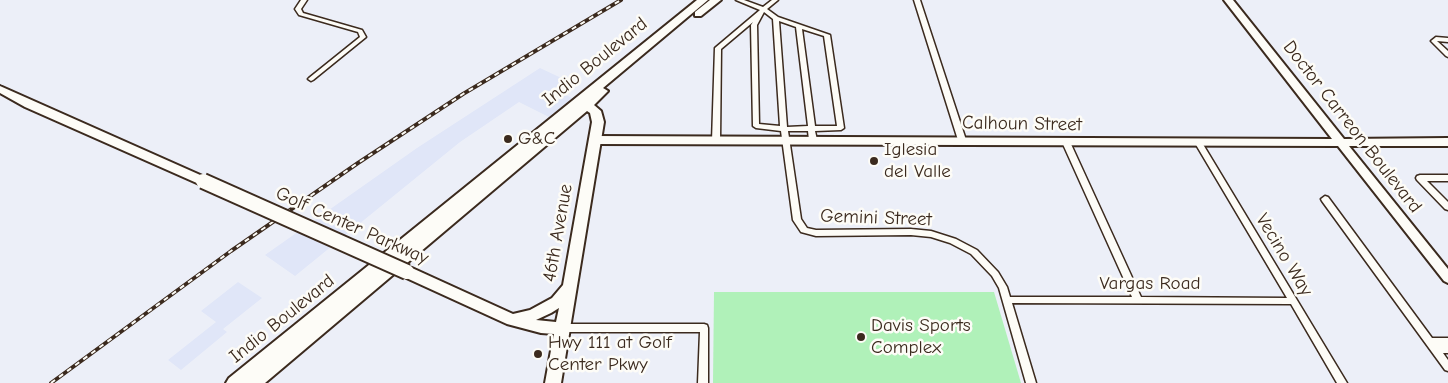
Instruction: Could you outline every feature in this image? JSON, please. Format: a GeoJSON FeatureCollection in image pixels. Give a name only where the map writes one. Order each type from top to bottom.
{"type":"FeatureCollection","features":[{"type":"Feature","properties":{"kind":"main road","name":"Indio Boulevard"},"geometry":{"type":"LineString","coordinates":[[255,382],[703,0]]}},
{"type":"Feature","properties":{"kind":"main road","name":"Indio Boulevard"},"geometry":{"type":"LineString","coordinates":[[234,383],[583,102],[716,0]]}},
{"type":"Feature","properties":{"kind":"main road","name":"Golf Center Parkway"},"geometry":{"type":"LineString","coordinates":[[0,89],[29,104],[512,320],[541,327],[561,328]]}},
{"type":"Feature","properties":{"kind":"main road","name":"46th Avenue"},"geometry":{"type":"LineString","coordinates":[[553,383],[598,116],[594,109],[583,102]]}},
{"type":"Feature","properties":{"kind":"main road"},"geometry":{"type":"LineString","coordinates":[[512,320],[546,309],[557,302],[569,286]]}},
{"type":"Feature","properties":{"kind":"main road"},"geometry":{"type":"LineString","coordinates":[[255,382],[273,360],[294,342],[301,328]]}},
{"type":"Feature","properties":{"kind":"street"},"geometry":{"type":"LineString","coordinates":[[304,0],[298,9],[300,14],[360,31],[363,37],[311,79]]}},
{"type":"Feature","properties":{"kind":"street"},"geometry":{"type":"LineString","coordinates":[[739,0],[763,9],[776,18],[827,35],[843,140]]}},
{"type":"Feature","properties":{"kind":"street"},"geometry":{"type":"LineString","coordinates":[[716,141],[718,48],[775,0]]}},
{"type":"Feature","properties":{"kind":"street"},"geometry":{"type":"LineString","coordinates":[[917,0],[962,140]]}},
{"type":"Feature","properties":{"kind":"street","name":"Doctor Carreon Boulevard"},"geometry":{"type":"LineString","coordinates":[[1228,0],[1448,278]]}},
{"type":"Feature","properties":{"kind":"street"},"geometry":{"type":"LineString","coordinates":[[763,9],[754,25],[756,126],[786,135],[810,128],[841,128]]}},
{"type":"Feature","properties":{"kind":"street"},"geometry":{"type":"LineString","coordinates":[[776,18],[786,135]]}},
{"type":"Feature","properties":{"kind":"street"},"geometry":{"type":"LineString","coordinates":[[799,26],[810,128],[813,140]]}},
{"type":"Feature","properties":{"kind":"street"},"geometry":{"type":"LineString","coordinates":[[1448,40],[1436,39],[1434,42],[1448,55]]}},
{"type":"Feature","properties":{"kind":"street","name":"Calhoun Street"},"geometry":{"type":"LineString","coordinates":[[595,140],[716,141],[786,135],[813,140],[1198,143],[1448,142]]}},
{"type":"Feature","properties":{"kind":"street","name":"Gemini Street"},"geometry":{"type":"LineString","coordinates":[[786,135],[797,220],[804,230],[816,233],[918,233],[945,238],[963,246],[985,262],[995,274],[1002,287],[1031,383]]}},
{"type":"Feature","properties":{"kind":"street"},"geometry":{"type":"LineString","coordinates":[[1066,142],[1138,300]]}},
{"type":"Feature","properties":{"kind":"street","name":"Vecino Way"},"geometry":{"type":"LineString","coordinates":[[1198,143],[1342,383]]}},
{"type":"Feature","properties":{"kind":"street"},"geometry":{"type":"LineString","coordinates":[[1448,178],[1420,178],[1448,207]]}},
{"type":"Feature","properties":{"kind":"street"},"geometry":{"type":"LineString","coordinates":[[1325,199],[1448,367]]}},
{"type":"Feature","properties":{"kind":"street","name":"Vargas Road"},"geometry":{"type":"LineString","coordinates":[[1006,300],[1292,301]]}},
{"type":"Feature","properties":{"kind":"street","name":"Golf Center Parkway"},"geometry":{"type":"LineString","coordinates":[[561,328],[704,328],[703,383]]}},
{"type":"Feature","properties":{"kind":"street"},"geometry":{"type":"LineString","coordinates":[[1433,346],[1448,342]]}},
{"type":"Feature","properties":{"kind":"street"},"geometry":{"type":"LineString","coordinates":[[1433,346],[1448,350]]}},
{"type":"Feature","properties":{"kind":"shaded area"},"geometry":{"type":"Polygon","coordinates":[[[540,68],[572,83],[560,92],[572,98],[549,117],[519,102],[460,142],[295,276],[265,255],[417,148],[540,68]]]}},
{"type":"Feature","properties":{"kind":"shaded area"},"geometry":{"type":"Polygon","coordinates":[[[238,282],[262,298],[223,329],[227,332],[181,370],[168,360],[216,322],[201,311],[238,282]]]}},
{"type":"Feature","properties":{"kind":"green space","name":"Davis Sports Complex"},"geometry":{"type":"Polygon","coordinates":[[[714,292],[994,292],[1021,383],[713,383],[714,292]]]}},
{"type":"Feature","properties":{"kind":"railway"},"geometry":{"type":"LineString","coordinates":[[51,383],[231,251],[358,163],[463,94],[621,0]]}},
{"type":"Feature","properties":{"kind":"place","name":"G&C"},"geometry":{"type":"Point","coordinates":[508,139]}},
{"type":"Feature","properties":{"kind":"place","name":"Iglesia del Valle"},"geometry":{"type":"Point","coordinates":[874,161]}},
{"type":"Feature","properties":{"kind":"place","name":"Davis Sports Complex"},"geometry":{"type":"Point","coordinates":[861,337]}},
{"type":"Feature","properties":{"kind":"place","name":"Hwy 111 at Golf Center Pkwy"},"geometry":{"type":"Point","coordinates":[538,354]}}]}
